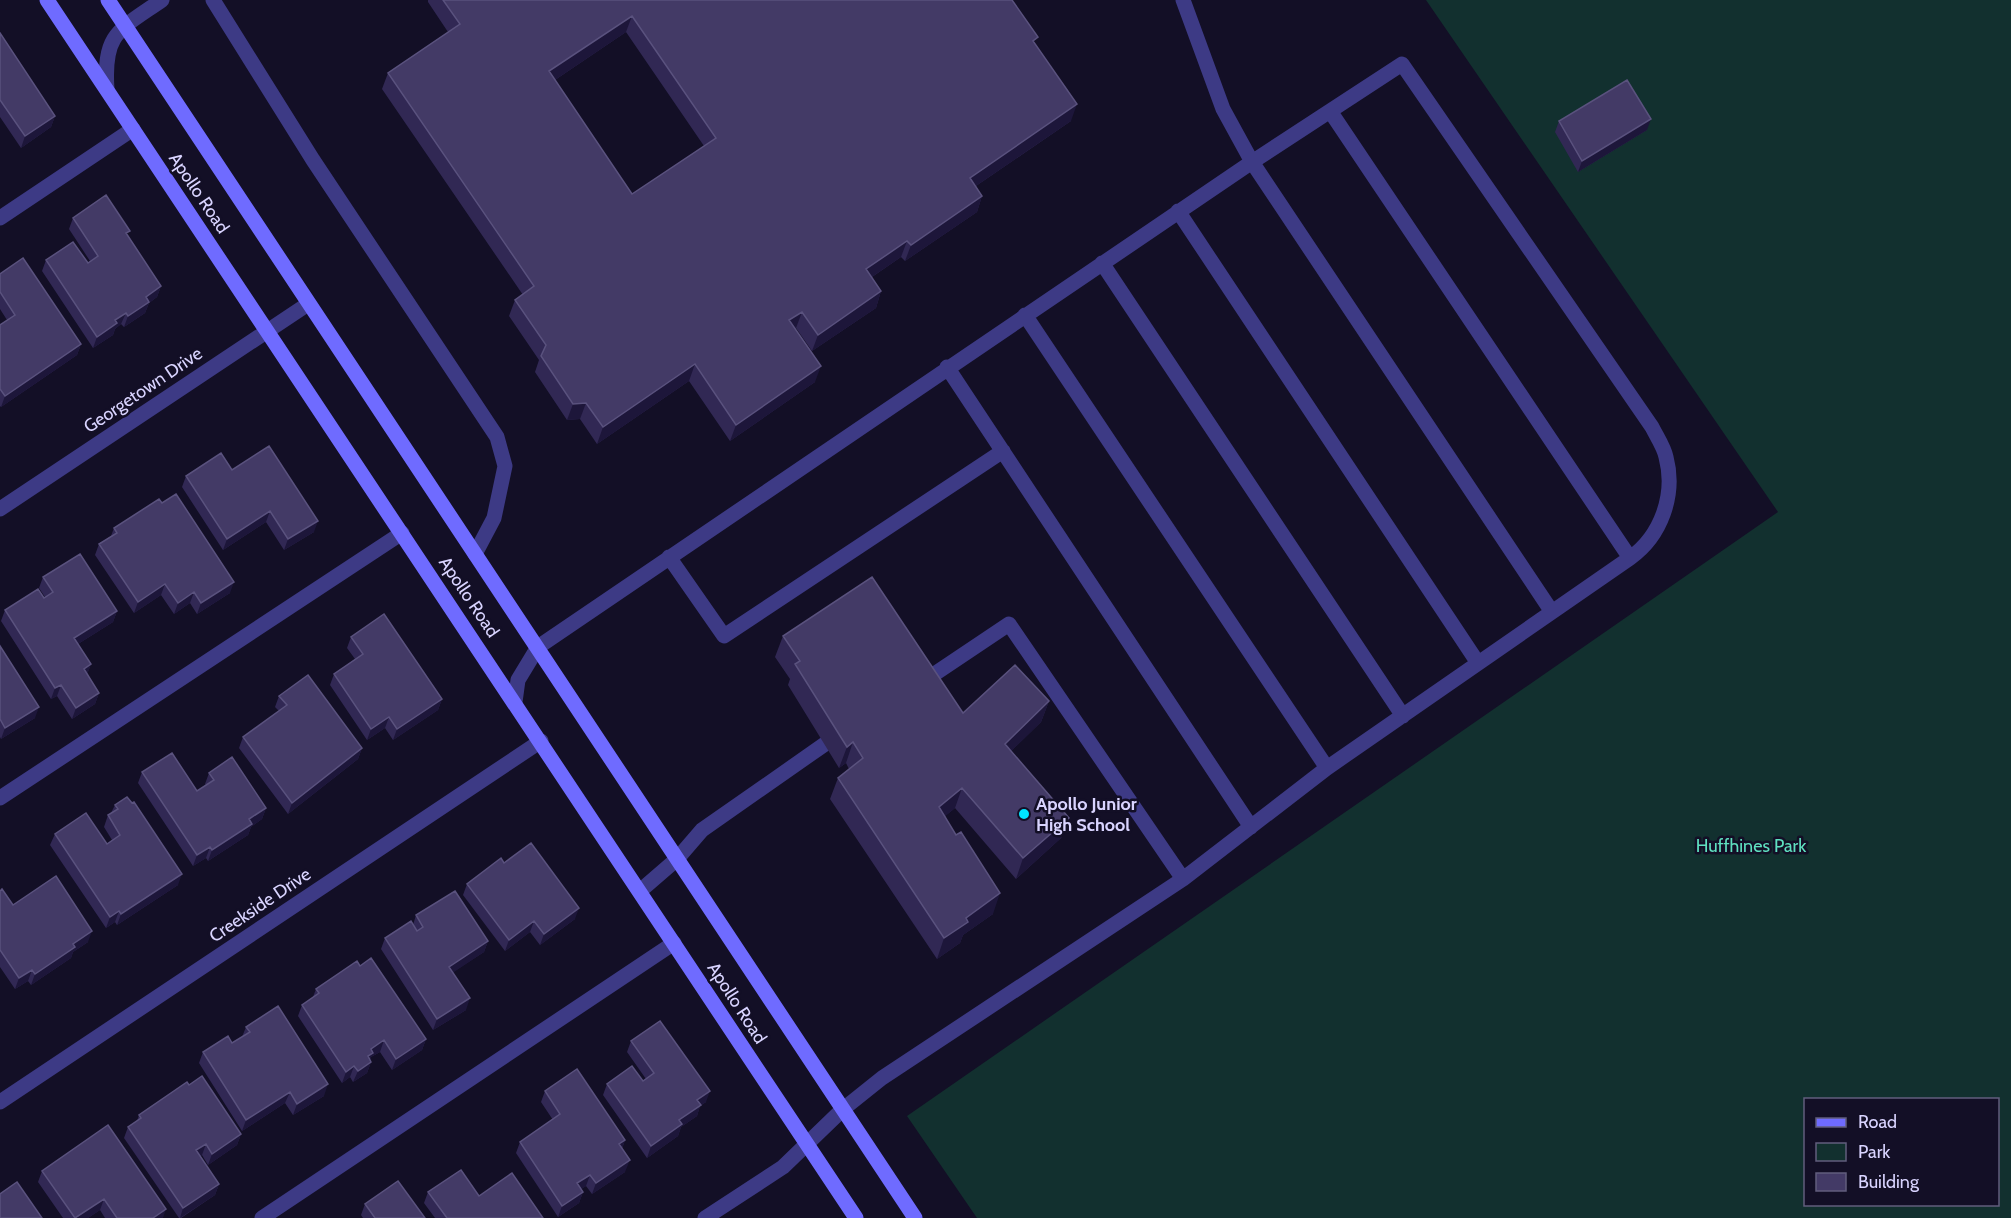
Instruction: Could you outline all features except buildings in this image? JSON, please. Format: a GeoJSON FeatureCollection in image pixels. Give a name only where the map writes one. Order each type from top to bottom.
{"type":"FeatureCollection","features":[{"type":"Feature","properties":{"kind":"street","name":"Apollo Road"},"geometry":{"type":"LineString","coordinates":[[47,0],[856,1218]]}},
{"type":"Feature","properties":{"kind":"street","name":"Apollo Road"},"geometry":{"type":"LineString","coordinates":[[108,0],[915,1218]]}},
{"type":"Feature","properties":{"kind":"street"},"geometry":{"type":"LineString","coordinates":[[107,89],[105,67],[108,46],[125,26],[162,0]]}},
{"type":"Feature","properties":{"kind":"street"},"geometry":{"type":"LineString","coordinates":[[213,0],[313,160],[497,437],[505,466],[494,518],[475,554]]}},
{"type":"Feature","properties":{"kind":"street"},"geometry":{"type":"LineString","coordinates":[[1183,0],[1223,109],[1252,162],[1552,612]]}},
{"type":"Feature","properties":{"kind":"street"},"geometry":{"type":"LineString","coordinates":[[515,702],[518,680],[538,647],[1178,211],[1402,64],[1652,427],[1666,457],[1670,490],[1662,522],[1643,549],[1327,768],[1183,879],[882,1078],[842,1110],[783,1167],[705,1218]]}},
{"type":"Feature","properties":{"kind":"street"},"geometry":{"type":"LineString","coordinates":[[1330,111],[1630,558]]}},
{"type":"Feature","properties":{"kind":"street"},"geometry":{"type":"LineString","coordinates":[[0,218],[133,129]]}},
{"type":"Feature","properties":{"kind":"street"},"geometry":{"type":"LineString","coordinates":[[1178,211],[1478,663]]}},
{"type":"Feature","properties":{"kind":"street"},"geometry":{"type":"LineString","coordinates":[[1102,263],[1403,716]]}},
{"type":"Feature","properties":{"kind":"street","name":"Georgetown Drive"},"geometry":{"type":"LineString","coordinates":[[0,509],[308,304]]}},
{"type":"Feature","properties":{"kind":"street"},"geometry":{"type":"LineString","coordinates":[[1025,315],[1327,768]]}},
{"type":"Feature","properties":{"kind":"street"},"geometry":{"type":"LineString","coordinates":[[947,367],[1251,827]]}},
{"type":"Feature","properties":{"kind":"street"},"geometry":{"type":"LineString","coordinates":[[669,557],[724,636],[1003,451]]}},
{"type":"Feature","properties":{"kind":"street"},"geometry":{"type":"LineString","coordinates":[[0,798],[402,533]]}},
{"type":"Feature","properties":{"kind":"street"},"geometry":{"type":"LineString","coordinates":[[921,683],[1009,624],[1183,879]]}},
{"type":"Feature","properties":{"kind":"street","name":"Creekside Drive"},"geometry":{"type":"LineString","coordinates":[[0,1102],[541,741]]}},
{"type":"Feature","properties":{"kind":"street"},"geometry":{"type":"LineString","coordinates":[[640,891],[678,859],[702,830],[825,744]]}},
{"type":"Feature","properties":{"kind":"street"},"geometry":{"type":"LineString","coordinates":[[262,1218],[674,943]]}},
{"type":"Feature","properties":{"kind":"green space","name":"Huffhines Park"},"geometry":{"type":"Polygon","coordinates":[[[1426,0],[2011,0],[2011,1218],[977,1218],[907,1116],[1778,512],[1426,0]]]}},
{"type":"Feature","properties":{"kind":"place","name":"Apollo Junior High School"},"geometry":{"type":"Point","coordinates":[1024,814]}}]}
